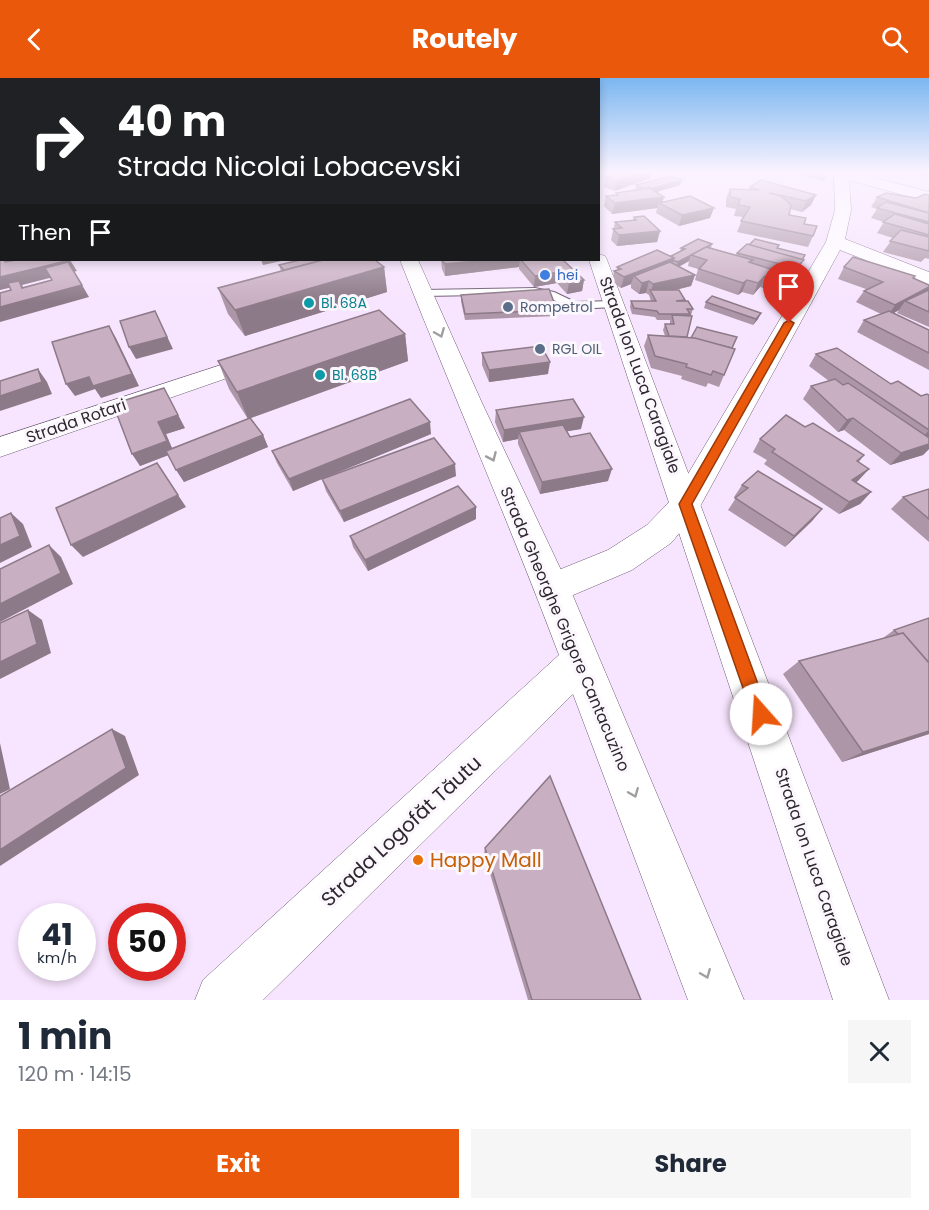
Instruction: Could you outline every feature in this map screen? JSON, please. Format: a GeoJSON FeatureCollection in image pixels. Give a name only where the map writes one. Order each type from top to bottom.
{"type":"FeatureCollection","features":[{"type":"Feature","properties":{"kind":"street"},"geometry":{"type":"LineString","coordinates":[[552,589],[620,561],[659,534],[686,504],[835,242],[841,216]]}},
{"type":"Feature","properties":{"kind":"street"},"geometry":{"type":"LineString","coordinates":[[835,242],[929,279]]}},
{"type":"Feature","properties":{"kind":"street","name":"Strada Gheorghe Grigore Cantacuzino"},"geometry":{"type":"LineString","coordinates":[[410,261],[469,403],[552,589],[716,1000]]}},
{"type":"Feature","properties":{"kind":"street","name":"Strada Ion Luca Caragiale"},"geometry":{"type":"LineString","coordinates":[[598,261],[861,1000]]}},
{"type":"Feature","properties":{"kind":"street","name":"Strada Rotari"},"geometry":{"type":"LineString","coordinates":[[0,447],[221,372]]}},
{"type":"Feature","properties":{"kind":"street","name":"Strada Logofăt Tăutu"},"geometry":{"type":"LineString","coordinates":[[223,1000],[580,661]]}},
{"type":"Feature","properties":{"kind":"lane"},"geometry":{"type":"LineString","coordinates":[[423,293],[535,291],[550,294],[573,306],[615,304]]}},
{"type":"Feature","properties":{"kind":"building"},"geometry":{"type":"Polygon","coordinates":[[[644,216],[660,231],[619,235],[613,229],[622,228],[615,222],[636,220],[634,217],[644,216]]]}},
{"type":"Feature","properties":{"kind":"building"},"geometry":{"type":"Polygon","coordinates":[[[744,216],[795,216],[806,218],[804,224],[817,226],[813,236],[741,221],[744,216]]]}},
{"type":"Feature","properties":{"kind":"building"},"geometry":{"type":"Polygon","coordinates":[[[892,216],[902,216],[929,224],[929,235],[883,222],[892,216]]]}},
{"type":"Feature","properties":{"kind":"building"},"geometry":{"type":"Polygon","coordinates":[[[907,216],[929,216],[929,222],[907,216]]]}},
{"type":"Feature","properties":{"kind":"building"},"geometry":{"type":"Polygon","coordinates":[[[901,230],[929,237],[929,251],[890,241],[901,230]]]}},
{"type":"Feature","properties":{"kind":"building"},"geometry":{"type":"Polygon","coordinates":[[[698,239],[712,244],[678,262],[673,260],[671,256],[698,239]]]}},
{"type":"Feature","properties":{"kind":"building"},"geometry":{"type":"Polygon","coordinates":[[[755,239],[779,245],[777,248],[805,255],[802,260],[749,245],[755,239]]]}},
{"type":"Feature","properties":{"kind":"building"},"geometry":{"type":"Polygon","coordinates":[[[747,244],[804,260],[796,268],[737,253],[747,244]]]}},
{"type":"Feature","properties":{"kind":"building"},"geometry":{"type":"Polygon","coordinates":[[[706,247],[753,260],[749,262],[792,276],[787,283],[765,276],[758,283],[747,280],[743,283],[699,269],[707,260],[691,255],[706,247]]]}},
{"type":"Feature","properties":{"kind":"building"},"geometry":{"type":"Polygon","coordinates":[[[657,250],[674,258],[624,277],[614,271],[621,269],[617,267],[657,250]]]}},
{"type":"Feature","properties":{"kind":"building"},"geometry":{"type":"Polygon","coordinates":[[[853,257],[915,276],[913,278],[929,287],[895,305],[864,291],[883,282],[844,267],[853,257]]]}},
{"type":"Feature","properties":{"kind":"building"},"geometry":{"type":"Polygon","coordinates":[[[0,261],[66,261],[0,277],[0,261]]]}},
{"type":"Feature","properties":{"kind":"building"},"geometry":{"type":"Polygon","coordinates":[[[296,261],[319,261],[284,270],[279,265],[296,261]]]}},
{"type":"Feature","properties":{"kind":"building"},"geometry":{"type":"Polygon","coordinates":[[[319,261],[376,261],[384,267],[235,310],[218,288],[319,261]]]}},
{"type":"Feature","properties":{"kind":"building"},"geometry":{"type":"Polygon","coordinates":[[[443,261],[476,261],[445,264],[443,261]]]}},
{"type":"Feature","properties":{"kind":"building"},"geometry":{"type":"Polygon","coordinates":[[[522,261],[564,261],[584,280],[569,282],[559,272],[535,276],[522,261]]]}},
{"type":"Feature","properties":{"kind":"building"},"geometry":{"type":"Polygon","coordinates":[[[68,262],[82,285],[0,307],[0,293],[11,290],[8,283],[19,281],[22,288],[52,280],[45,268],[68,262]]]}},
{"type":"Feature","properties":{"kind":"building"},"geometry":{"type":"Polygon","coordinates":[[[670,262],[695,275],[653,284],[649,281],[642,283],[634,276],[670,262]]]}},
{"type":"Feature","properties":{"kind":"building","name":"Rompetrol"},"geometry":{"type":"Polygon","coordinates":[[[549,289],[557,310],[465,314],[461,295],[549,289]]]}},
{"type":"Feature","properties":{"kind":"building"},"geometry":{"type":"Polygon","coordinates":[[[650,290],[679,290],[685,300],[676,301],[688,301],[693,309],[687,309],[690,314],[659,314],[657,311],[634,308],[631,301],[656,301],[650,290]]]}},
{"type":"Feature","properties":{"kind":"building"},"geometry":{"type":"Polygon","coordinates":[[[929,290],[929,312],[905,301],[929,290]]]}},
{"type":"Feature","properties":{"kind":"building"},"geometry":{"type":"Polygon","coordinates":[[[712,296],[761,313],[756,319],[706,302],[712,296]]]}},
{"type":"Feature","properties":{"kind":"building"},"geometry":{"type":"Polygon","coordinates":[[[379,310],[405,334],[237,392],[218,361],[379,310]]]}},
{"type":"Feature","properties":{"kind":"building"},"geometry":{"type":"Polygon","coordinates":[[[155,311],[167,337],[129,347],[120,321],[155,311]]]}},
{"type":"Feature","properties":{"kind":"building"},"geometry":{"type":"Polygon","coordinates":[[[889,311],[929,330],[929,353],[864,320],[889,311]]]}},
{"type":"Feature","properties":{"kind":"building"},"geometry":{"type":"Polygon","coordinates":[[[672,315],[692,316],[687,337],[669,336],[665,324],[674,324],[672,315]]]}},
{"type":"Feature","properties":{"kind":"building"},"geometry":{"type":"Polygon","coordinates":[[[109,326],[132,374],[93,386],[89,377],[66,384],[52,342],[109,326]]]}},
{"type":"Feature","properties":{"kind":"building"},"geometry":{"type":"Polygon","coordinates":[[[697,327],[737,337],[732,348],[691,338],[697,327]]]}},
{"type":"Feature","properties":{"kind":"building"},"geometry":{"type":"Polygon","coordinates":[[[648,335],[695,338],[735,349],[724,375],[713,371],[711,375],[686,367],[687,364],[655,356],[648,335]]]}},
{"type":"Feature","properties":{"kind":"building"},"geometry":{"type":"Polygon","coordinates":[[[541,346],[550,362],[489,370],[482,353],[541,346]]]}},
{"type":"Feature","properties":{"kind":"building"},"geometry":{"type":"Polygon","coordinates":[[[837,348],[891,384],[898,381],[921,396],[929,395],[929,430],[816,354],[837,348]]]}},
{"type":"Feature","properties":{"kind":"building"},"geometry":{"type":"Polygon","coordinates":[[[38,369],[42,382],[0,396],[0,381],[38,369]]]}},
{"type":"Feature","properties":{"kind":"building"},"geometry":{"type":"Polygon","coordinates":[[[835,379],[843,385],[848,383],[929,438],[929,444],[901,453],[853,418],[847,420],[811,386],[835,379]]]}},
{"type":"Feature","properties":{"kind":"building"},"geometry":{"type":"Polygon","coordinates":[[[164,388],[178,415],[158,422],[167,441],[132,454],[113,404],[164,388]]]}},
{"type":"Feature","properties":{"kind":"building"},"geometry":{"type":"Polygon","coordinates":[[[410,399],[430,422],[289,479],[272,451],[410,399]]]}},
{"type":"Feature","properties":{"kind":"building"},"geometry":{"type":"Polygon","coordinates":[[[573,399],[584,417],[504,430],[496,410],[573,399]]]}},
{"type":"Feature","properties":{"kind":"building"},"geometry":{"type":"Polygon","coordinates":[[[786,415],[805,427],[813,423],[864,455],[857,461],[869,469],[852,480],[871,492],[849,502],[772,452],[775,449],[760,439],[786,415]]]}},
{"type":"Feature","properties":{"kind":"building"},"geometry":{"type":"Polygon","coordinates":[[[250,418],[263,435],[176,470],[166,451],[250,418]]]}},
{"type":"Feature","properties":{"kind":"building"},"geometry":{"type":"Polygon","coordinates":[[[563,425],[570,437],[590,433],[612,469],[542,482],[519,432],[563,425]]]}},
{"type":"Feature","properties":{"kind":"building"},"geometry":{"type":"Polygon","coordinates":[[[434,438],[455,464],[340,511],[322,479],[434,438]]]}},
{"type":"Feature","properties":{"kind":"building"},"geometry":{"type":"Polygon","coordinates":[[[157,463],[178,495],[71,545],[56,508],[157,463]]]}},
{"type":"Feature","properties":{"kind":"building"},"geometry":{"type":"Polygon","coordinates":[[[758,471],[822,509],[794,536],[735,498],[748,488],[742,485],[758,471]]]}},
{"type":"Feature","properties":{"kind":"building"},"geometry":{"type":"Polygon","coordinates":[[[458,486],[476,507],[365,560],[350,536],[458,486]]]}},
{"type":"Feature","properties":{"kind":"building"},"geometry":{"type":"Polygon","coordinates":[[[929,489],[929,519],[903,497],[929,489]]]}},
{"type":"Feature","properties":{"kind":"building"},"geometry":{"type":"Polygon","coordinates":[[[11,513],[20,536],[0,545],[0,518],[11,513]]]}},
{"type":"Feature","properties":{"kind":"building"},"geometry":{"type":"Polygon","coordinates":[[[49,545],[61,573],[0,604],[0,569],[49,545]]]}},
{"type":"Feature","properties":{"kind":"building"},"geometry":{"type":"Polygon","coordinates":[[[28,610],[37,644],[0,662],[0,623],[28,610]]]}},
{"type":"Feature","properties":{"kind":"building"},"geometry":{"type":"Polygon","coordinates":[[[929,618],[929,663],[903,633],[898,634],[894,630],[929,618]]]}},
{"type":"Feature","properties":{"kind":"building"},"geometry":{"type":"Polygon","coordinates":[[[903,633],[929,663],[929,731],[863,752],[799,661],[903,633]]]}},
{"type":"Feature","properties":{"kind":"building"},"geometry":{"type":"Polygon","coordinates":[[[112,729],[126,768],[0,850],[0,796],[112,729]]]}},
{"type":"Feature","properties":{"kind":"building"},"geometry":{"type":"Polygon","coordinates":[[[550,776],[641,1000],[532,1000],[485,848],[550,776]]]}},
{"type":"Feature","properties":{"kind":"place","name":"hei"},"geometry":{"type":"Point","coordinates":[545,275]}},
{"type":"Feature","properties":{"kind":"place","name":"Bl. 68A"},"geometry":{"type":"Point","coordinates":[309,303]}},
{"type":"Feature","properties":{"kind":"place","name":"Rompetrol"},"geometry":{"type":"Point","coordinates":[508,307]}},
{"type":"Feature","properties":{"kind":"place","name":"RGL OIL"},"geometry":{"type":"Point","coordinates":[540,349]}},
{"type":"Feature","properties":{"kind":"place","name":"Bl. 68B"},"geometry":{"type":"Point","coordinates":[320,375]}},
{"type":"Feature","properties":{"kind":"place","name":"Happy Mall"},"geometry":{"type":"Point","coordinates":[418,860]}},
{"type":"Feature","properties":{"kind":"route"},"geometry":{"type":"LineString","coordinates":[[761,714],[686,504],[789,323]]}}]}
